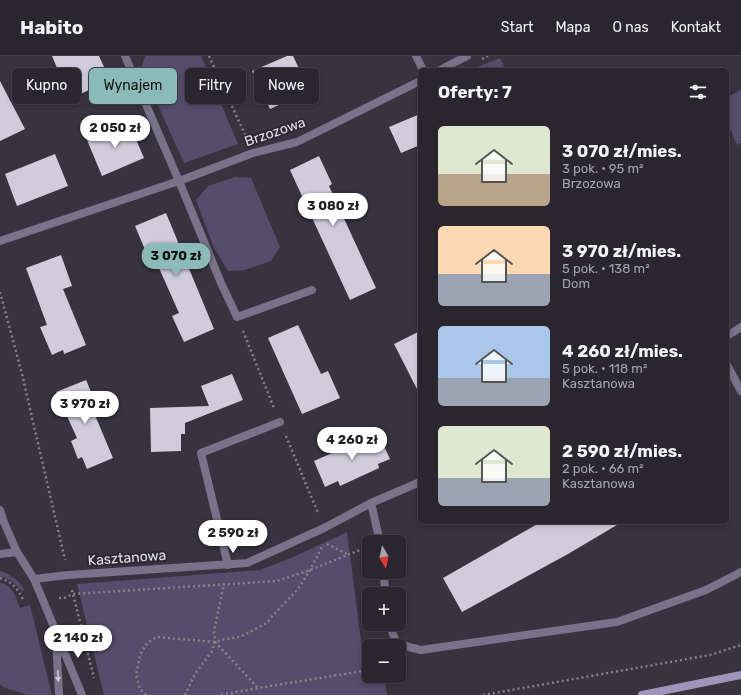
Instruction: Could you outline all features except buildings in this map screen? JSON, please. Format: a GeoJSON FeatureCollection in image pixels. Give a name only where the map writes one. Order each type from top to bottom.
{"type":"FeatureCollection","features":[{"type":"Feature","properties":{"kind":"street"},"geometry":{"type":"LineString","coordinates":[[125,56],[179,181],[221,284],[237,318],[312,290]]}},
{"type":"Feature","properties":{"kind":"street"},"geometry":{"type":"LineString","coordinates":[[416,56],[422,68]]}},
{"type":"Feature","properties":{"kind":"street"},"geometry":{"type":"LineString","coordinates":[[444,68],[467,56]]}},
{"type":"Feature","properties":{"kind":"street","name":"Brzozowa"},"geometry":{"type":"LineString","coordinates":[[0,241],[179,181],[253,153],[297,142],[418,81]]}},
{"type":"Feature","properties":{"kind":"street"},"geometry":{"type":"LineString","coordinates":[[729,335],[741,327]]}},
{"type":"Feature","properties":{"kind":"street"},"geometry":{"type":"LineString","coordinates":[[729,369],[741,391]]}},
{"type":"Feature","properties":{"kind":"street"},"geometry":{"type":"LineString","coordinates":[[228,565],[200,453],[280,422]]}},
{"type":"Feature","properties":{"kind":"street","name":"Kasztanowa"},"geometry":{"type":"LineString","coordinates":[[34,579],[68,575],[247,563],[324,528],[371,503],[418,483]]}},
{"type":"Feature","properties":{"kind":"street"},"geometry":{"type":"LineString","coordinates":[[371,503],[378,535]]}},
{"type":"Feature","properties":{"kind":"street"},"geometry":{"type":"LineString","coordinates":[[0,510],[17,552],[34,579],[82,695]]}},
{"type":"Feature","properties":{"kind":"street"},"geometry":{"type":"LineString","coordinates":[[0,554],[17,552]]}},
{"type":"Feature","properties":{"kind":"street"},"geometry":{"type":"LineString","coordinates":[[392,631],[397,644],[421,650],[617,622],[706,590],[741,572]]}},
{"type":"Feature","properties":{"kind":"street"},"geometry":{"type":"LineString","coordinates":[[56,630],[60,695]]}},
{"type":"Feature","properties":{"kind":"street"},"geometry":{"type":"LineString","coordinates":[[642,695],[741,676]]}},
{"type":"Feature","properties":{"kind":"path"},"geometry":{"type":"LineString","coordinates":[[209,56],[253,153]]}},
{"type":"Feature","properties":{"kind":"path"},"geometry":{"type":"LineString","coordinates":[[0,292],[22,374],[68,575],[94,680]]}},
{"type":"Feature","properties":{"kind":"path"},"geometry":{"type":"LineString","coordinates":[[146,695],[140,689],[136,675],[140,656],[147,643],[157,637],[216,642],[240,637],[265,624],[298,588],[310,570],[324,542],[347,554]]}},
{"type":"Feature","properties":{"kind":"path"},"geometry":{"type":"LineString","coordinates":[[224,584],[214,631],[216,642],[258,688]]}},
{"type":"Feature","properties":{"kind":"path"},"geometry":{"type":"LineString","coordinates":[[185,695],[195,674],[212,651],[216,642]]}},
{"type":"Feature","properties":{"kind":"path"},"geometry":{"type":"LineString","coordinates":[[483,695],[710,654],[741,645]]}},
{"type":"Feature","properties":{"kind":"path"},"geometry":{"type":"LineString","coordinates":[[222,695],[362,671]]}},
{"type":"Feature","properties":{"kind":"shaded area"},"geometry":{"type":"Polygon","coordinates":[[[145,56],[201,56],[206,68],[185,68],[185,104],[221,104],[238,144],[184,163],[157,104],[177,104],[177,68],[141,68],[145,56]]]}},
{"type":"Feature","properties":{"kind":"shaded area"},"geometry":{"type":"Polygon","coordinates":[[[500,58],[505,68],[475,68],[500,58]]]}},
{"type":"Feature","properties":{"kind":"shaded area"},"geometry":{"type":"Polygon","coordinates":[[[741,90],[741,143],[737,145],[729,127],[729,96],[741,90]]]}},
{"type":"Feature","properties":{"kind":"shaded area"},"geometry":{"type":"Polygon","coordinates":[[[235,177],[251,178],[280,247],[271,261],[245,270],[228,271],[214,248],[196,200],[208,186],[235,177]]]}},
{"type":"Feature","properties":{"kind":"shaded area"},"geometry":{"type":"Polygon","coordinates":[[[347,532],[362,648],[362,683],[385,683],[387,695],[104,695],[77,584],[260,570],[291,558],[347,532]]]}},
{"type":"Feature","properties":{"kind":"shaded area"},"geometry":{"type":"Polygon","coordinates":[[[0,571],[14,578],[25,590],[21,591],[12,582],[0,576],[0,571]]]}},
{"type":"Feature","properties":{"kind":"shaded area"},"geometry":{"type":"Polygon","coordinates":[[[0,582],[11,589],[20,608],[30,605],[52,695],[28,695],[0,685],[0,582]]]}}]}
